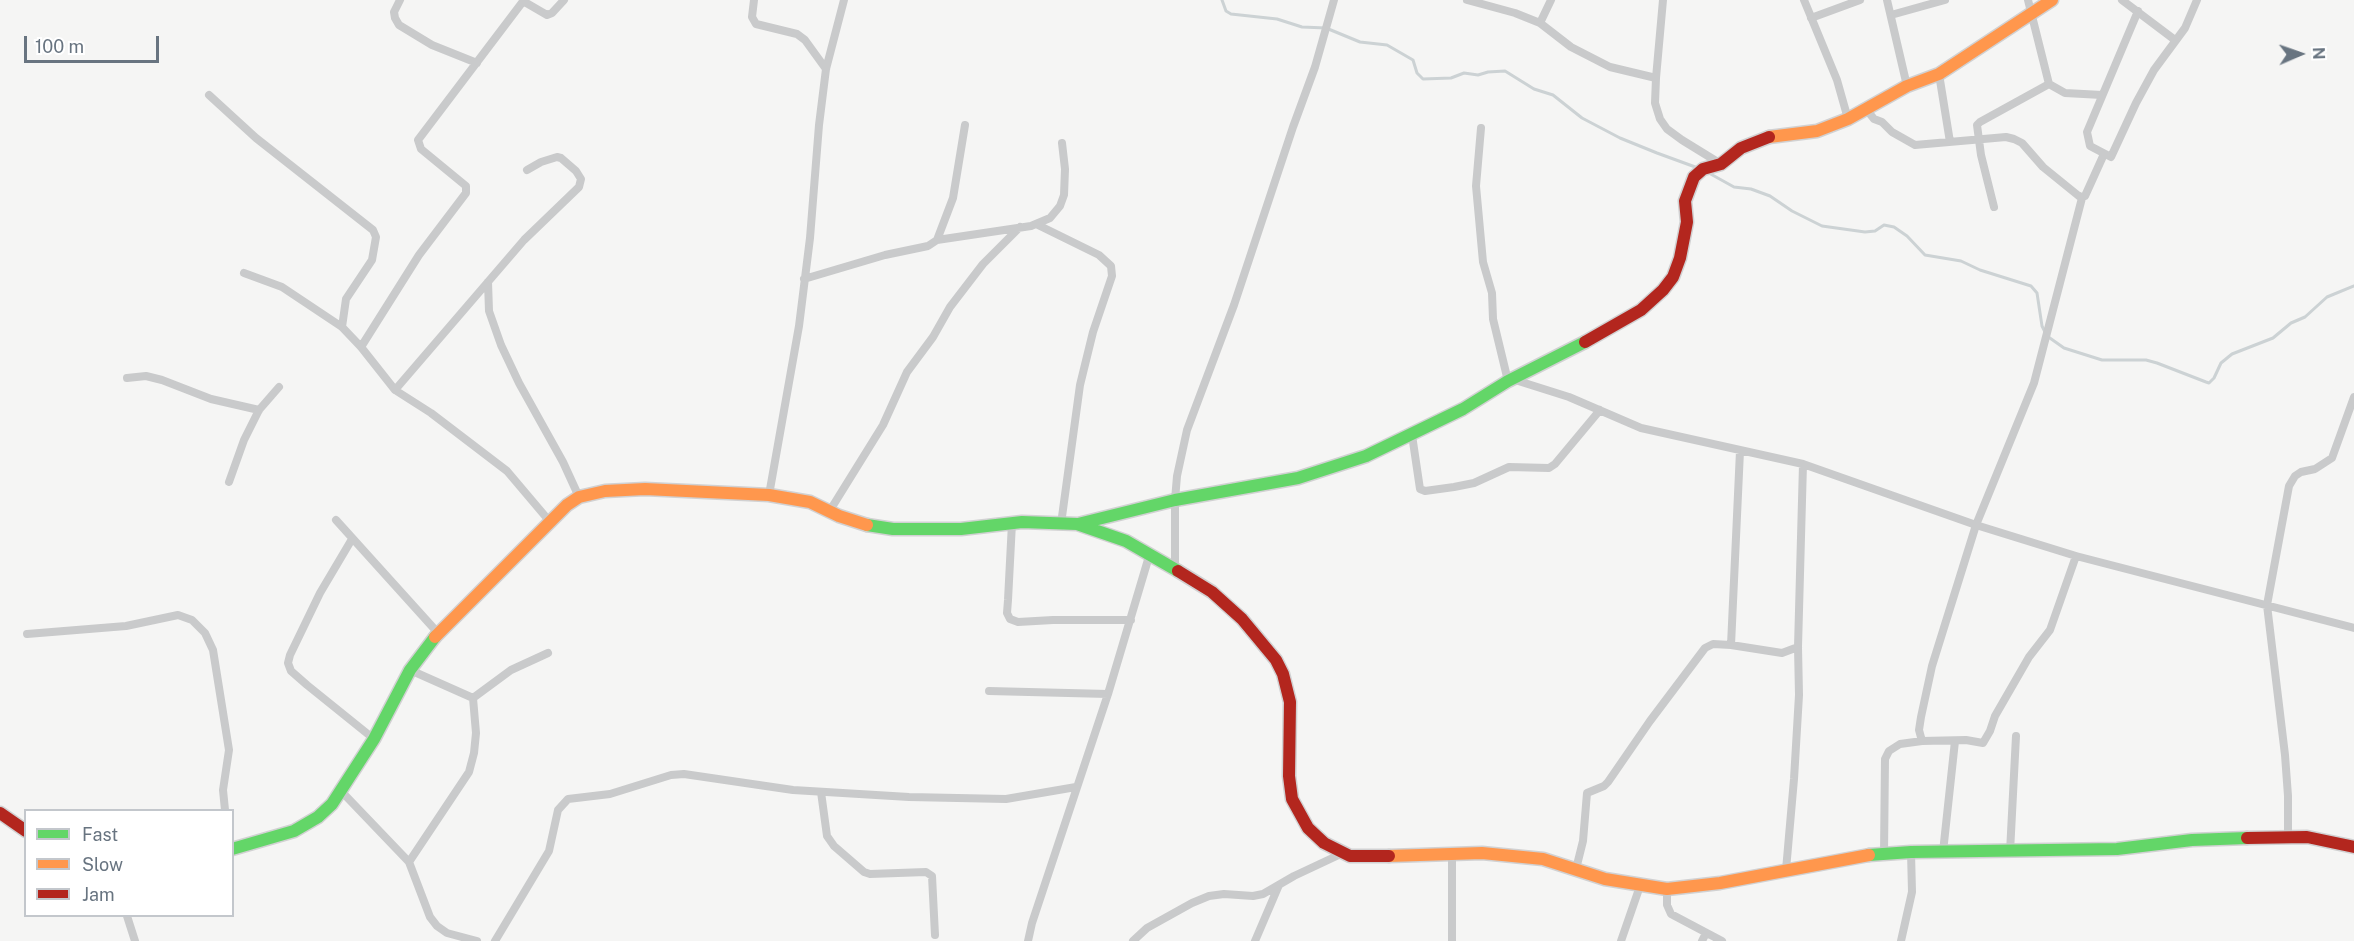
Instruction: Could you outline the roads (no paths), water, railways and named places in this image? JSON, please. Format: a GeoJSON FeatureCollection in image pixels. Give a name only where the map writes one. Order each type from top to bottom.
{"type":"FeatureCollection","features":[{"type":"Feature","properties":{"kind":"street"},"geometry":{"type":"LineString","coordinates":[[400,0],[394,12],[399,25],[432,45],[477,63]]}},
{"type":"Feature","properties":{"kind":"street"},"geometry":{"type":"LineString","coordinates":[[361,347],[419,255],[466,193],[466,186],[421,148],[418,140],[523,0],[547,15],[552,14],[564,0]]}},
{"type":"Feature","properties":{"kind":"street"},"geometry":{"type":"LineString","coordinates":[[754,0],[752,17],[756,24],[798,34],[826,69]]}},
{"type":"Feature","properties":{"kind":"street"},"geometry":{"type":"LineString","coordinates":[[769,495],[784,414],[804,279],[826,69],[844,0]]}},
{"type":"Feature","properties":{"kind":"street"},"geometry":{"type":"LineString","coordinates":[[1175,567],[1177,477],[1187,430],[1234,305],[1315,67],[1334,0]]}},
{"type":"Feature","properties":{"kind":"street"},"geometry":{"type":"LineString","coordinates":[[1467,0],[1515,13],[1540,23],[1571,47],[1610,67],[1656,78]]}},
{"type":"Feature","properties":{"kind":"street"},"geometry":{"type":"LineString","coordinates":[[1540,23],[1551,0]]}},
{"type":"Feature","properties":{"kind":"street"},"geometry":{"type":"LineString","coordinates":[[1663,0],[1655,103],[1660,119],[1667,129],[1720,165]]}},
{"type":"Feature","properties":{"kind":"street"},"geometry":{"type":"LineString","coordinates":[[1804,0],[1837,80],[1848,119]]}},
{"type":"Feature","properties":{"kind":"street"},"geometry":{"type":"LineString","coordinates":[[1811,18],[1860,0]]}},
{"type":"Feature","properties":{"kind":"street"},"geometry":{"type":"LineString","coordinates":[[1887,0],[1907,86]]}},
{"type":"Feature","properties":{"kind":"street"},"geometry":{"type":"LineString","coordinates":[[1891,15],[1946,0]]}},
{"type":"Feature","properties":{"kind":"street"},"geometry":{"type":"LineString","coordinates":[[2028,0],[2033,12],[2049,84],[2065,93],[2102,95]]}},
{"type":"Feature","properties":{"kind":"street"},"geometry":{"type":"LineString","coordinates":[[234,848],[304,826],[318,817],[342,792],[374,739],[410,670],[438,633],[567,505],[579,497],[605,491],[645,489],[769,495],[810,502],[829,512],[875,527],[893,529],[961,529],[1012,523],[1077,524],[1175,500],[1298,478],[1366,456],[1463,410],[1510,380],[1615,326],[1641,310],[1663,290],[1673,277],[1680,258],[1687,222],[1685,201],[1694,177],[1703,169],[1720,165],[1741,148],[1759,139],[1779,134],[1817,131],[1848,119],[1907,86],[1939,74],[2052,0]]}},
{"type":"Feature","properties":{"kind":"street"},"geometry":{"type":"LineString","coordinates":[[2122,0],[2175,40]]}},
{"type":"Feature","properties":{"kind":"street"},"geometry":{"type":"LineString","coordinates":[[2138,11],[2087,132],[2090,146],[2111,157],[2136,103],[2154,70],[2192,14],[2196,0]]}},
{"type":"Feature","properties":{"kind":"street"},"geometry":{"type":"LineString","coordinates":[[1939,74],[1950,142]]}},
{"type":"Feature","properties":{"kind":"street"},"geometry":{"type":"LineString","coordinates":[[1994,207],[1978,139],[1977,130],[1980,122],[2049,84]]}},
{"type":"Feature","properties":{"kind":"street"},"geometry":{"type":"LineString","coordinates":[[209,95],[256,138],[373,230],[376,237],[372,260],[346,299],[342,327]]}},
{"type":"Feature","properties":{"kind":"street"},"geometry":{"type":"LineString","coordinates":[[1866,109],[1874,119],[1915,145],[1978,139],[2014,139],[2022,143],[2043,167],[2082,198]]}},
{"type":"Feature","properties":{"kind":"street"},"geometry":{"type":"LineString","coordinates":[[937,240],[953,198],[965,125]]}},
{"type":"Feature","properties":{"kind":"street"},"geometry":{"type":"LineString","coordinates":[[1481,128],[1476,186],[1483,262],[1486,279],[1492,293],[1493,319],[1510,380]]}},
{"type":"Feature","properties":{"kind":"street"},"geometry":{"type":"LineString","coordinates":[[804,279],[885,255],[928,246],[937,240],[1038,225],[1050,218],[1060,206],[1064,195],[1065,169],[1062,143]]}},
{"type":"Feature","properties":{"kind":"street"},"geometry":{"type":"LineString","coordinates":[[1922,741],[1920,717],[1932,666],[1976,525],[2034,383],[2082,198],[2104,154]]}},
{"type":"Feature","properties":{"kind":"street"},"geometry":{"type":"LineString","coordinates":[[395,390],[524,240],[579,187],[581,179],[576,171],[561,158],[547,160],[527,171]]}},
{"type":"Feature","properties":{"kind":"street"},"geometry":{"type":"LineString","coordinates":[[1038,225],[1099,255],[1111,266],[1112,276],[1093,332],[1080,385],[1061,524]]}},
{"type":"Feature","properties":{"kind":"street"},"geometry":{"type":"LineString","coordinates":[[829,512],[882,425],[907,372],[933,337],[950,307],[984,264],[1020,227]]}},
{"type":"Feature","properties":{"kind":"street"},"geometry":{"type":"LineString","coordinates":[[244,273],[282,287],[342,327],[395,390],[431,412],[507,471],[551,523]]}},
{"type":"Feature","properties":{"kind":"street"},"geometry":{"type":"LineString","coordinates":[[488,282],[489,311],[501,345],[579,497]]}},
{"type":"Feature","properties":{"kind":"street"},"geometry":{"type":"LineString","coordinates":[[127,378],[146,376],[211,399],[259,410]]}},
{"type":"Feature","properties":{"kind":"street"},"geometry":{"type":"LineString","coordinates":[[1510,380],[1569,396],[1641,428],[1803,464],[1976,525],[2076,556],[2354,628]]}},
{"type":"Feature","properties":{"kind":"street"},"geometry":{"type":"LineString","coordinates":[[229,482],[244,440],[259,410],[279,387]]}},
{"type":"Feature","properties":{"kind":"street"},"geometry":{"type":"LineString","coordinates":[[2288,836],[2285,755],[2267,605],[2289,486],[2295,476],[2301,472],[2315,468],[2332,458],[2354,397]]}},
{"type":"Feature","properties":{"kind":"street"},"geometry":{"type":"LineString","coordinates":[[1412,435],[1420,489],[1425,491],[1474,483],[1509,467],[1549,468],[1555,464],[1600,410]]}},
{"type":"Feature","properties":{"kind":"street"},"geometry":{"type":"LineString","coordinates":[[1731,645],[1740,451]]}},
{"type":"Feature","properties":{"kind":"street"},"geometry":{"type":"LineString","coordinates":[[1786,870],[1798,716],[1803,464]]}},
{"type":"Feature","properties":{"kind":"street"},"geometry":{"type":"LineString","coordinates":[[336,520],[438,633]]}},
{"type":"Feature","properties":{"kind":"street"},"geometry":{"type":"LineString","coordinates":[[1012,523],[1007,613],[1010,619],[1018,622],[1131,620]]}},
{"type":"Feature","properties":{"kind":"street"},"geometry":{"type":"LineString","coordinates":[[1077,524],[1108,534],[1150,553],[1212,592],[1242,618],[1276,660],[1290,702],[1289,776],[1292,799],[1308,828],[1324,843],[1342,853],[1362,856],[1482,853],[1543,859],[1605,879],[1667,889],[1720,883],[1884,854],[1911,852],[2117,849],[2192,840],[2288,836],[2307,837],[2354,847]]}},
{"type":"Feature","properties":{"kind":"street"},"geometry":{"type":"LineString","coordinates":[[352,538],[320,593],[288,663],[291,671],[374,739]]}},
{"type":"Feature","properties":{"kind":"street"},"geometry":{"type":"LineString","coordinates":[[1028,941],[1131,620],[1150,553]]}},
{"type":"Feature","properties":{"kind":"street"},"geometry":{"type":"LineString","coordinates":[[1884,854],[1885,759],[1894,747],[1900,744],[1966,740],[1983,743],[1995,716],[2029,657],[2050,630],[2076,556]]}},
{"type":"Feature","properties":{"kind":"street"},"geometry":{"type":"LineString","coordinates":[[27,634],[126,626],[178,615],[192,620],[205,633],[213,650],[229,750],[223,790],[225,809]]}},
{"type":"Feature","properties":{"kind":"street"},"geometry":{"type":"LineString","coordinates":[[1576,868],[1583,840],[1587,793],[1608,782],[1705,648],[1713,644],[1731,645],[1782,653],[1798,647]]}},
{"type":"Feature","properties":{"kind":"street"},"geometry":{"type":"LineString","coordinates":[[473,698],[511,670],[548,653]]}},
{"type":"Feature","properties":{"kind":"street"},"geometry":{"type":"LineString","coordinates":[[410,670],[473,698]]}},
{"type":"Feature","properties":{"kind":"street"},"geometry":{"type":"LineString","coordinates":[[989,690],[1108,693]]}},
{"type":"Feature","properties":{"kind":"street"},"geometry":{"type":"LineString","coordinates":[[409,862],[469,771],[476,733],[473,698]]}},
{"type":"Feature","properties":{"kind":"street"},"geometry":{"type":"LineString","coordinates":[[2010,852],[2016,736]]}},
{"type":"Feature","properties":{"kind":"street"},"geometry":{"type":"LineString","coordinates":[[1943,852],[1955,741]]}},
{"type":"Feature","properties":{"kind":"street"},"geometry":{"type":"LineString","coordinates":[[495,941],[549,851],[558,810],[568,799],[610,794],[671,775],[684,774],[793,790],[909,797],[1006,799],[1076,787]]}},
{"type":"Feature","properties":{"kind":"street"},"geometry":{"type":"LineString","coordinates":[[342,792],[409,862],[430,917],[437,926],[447,937],[477,941]]}},
{"type":"Feature","properties":{"kind":"street"},"geometry":{"type":"LineString","coordinates":[[821,792],[827,836],[834,846],[864,872],[870,874],[926,872],[932,876],[934,935]]}},
{"type":"Feature","properties":{"kind":"street"},"geometry":{"type":"LineString","coordinates":[[0,813],[24,830]]}},
{"type":"Feature","properties":{"kind":"street"},"geometry":{"type":"LineString","coordinates":[[1901,941],[1912,892],[1911,852]]}},
{"type":"Feature","properties":{"kind":"street"},"geometry":{"type":"LineString","coordinates":[[1132,941],[1147,928],[1192,903],[1209,896],[1224,894],[1253,896],[1263,894],[1342,853]]}},
{"type":"Feature","properties":{"kind":"street"},"geometry":{"type":"LineString","coordinates":[[1452,855],[1452,941]]}},
{"type":"Feature","properties":{"kind":"street"},"geometry":{"type":"LineString","coordinates":[[1255,941],[1279,885]]}},
{"type":"Feature","properties":{"kind":"street"},"geometry":{"type":"LineString","coordinates":[[1621,941],[1640,886]]}},
{"type":"Feature","properties":{"kind":"street"},"geometry":{"type":"LineString","coordinates":[[1667,889],[1667,905],[1671,914],[1704,937],[1722,941]]}},
{"type":"Feature","properties":{"kind":"street"},"geometry":{"type":"LineString","coordinates":[[129,917],[135,941]]}},
{"type":"Feature","properties":{"kind":"waterway"},"geometry":{"type":"LineString","coordinates":[[1222,0],[1226,11],[1231,14],[1277,19],[1302,27],[1326,28],[1360,42],[1387,45],[1413,60],[1417,73],[1423,79],[1451,78],[1464,73],[1478,75],[1505,71],[1534,89],[1553,95],[1582,118],[1620,138],[1698,168]]}},
{"type":"Feature","properties":{"kind":"waterway"},"geometry":{"type":"LineString","coordinates":[[1707,172],[1734,187],[1751,189],[1770,196],[1792,211],[1822,226],[1865,232],[1875,231],[1884,225],[1894,227],[1907,236],[1925,255],[1961,261],[1980,270],[2031,286],[2037,293],[2042,326],[2047,336],[2064,348],[2102,360],[2146,360],[2209,383],[2221,363],[2232,354],[2273,338],[2291,323],[2305,317],[2327,297],[2354,286]]}}]}
